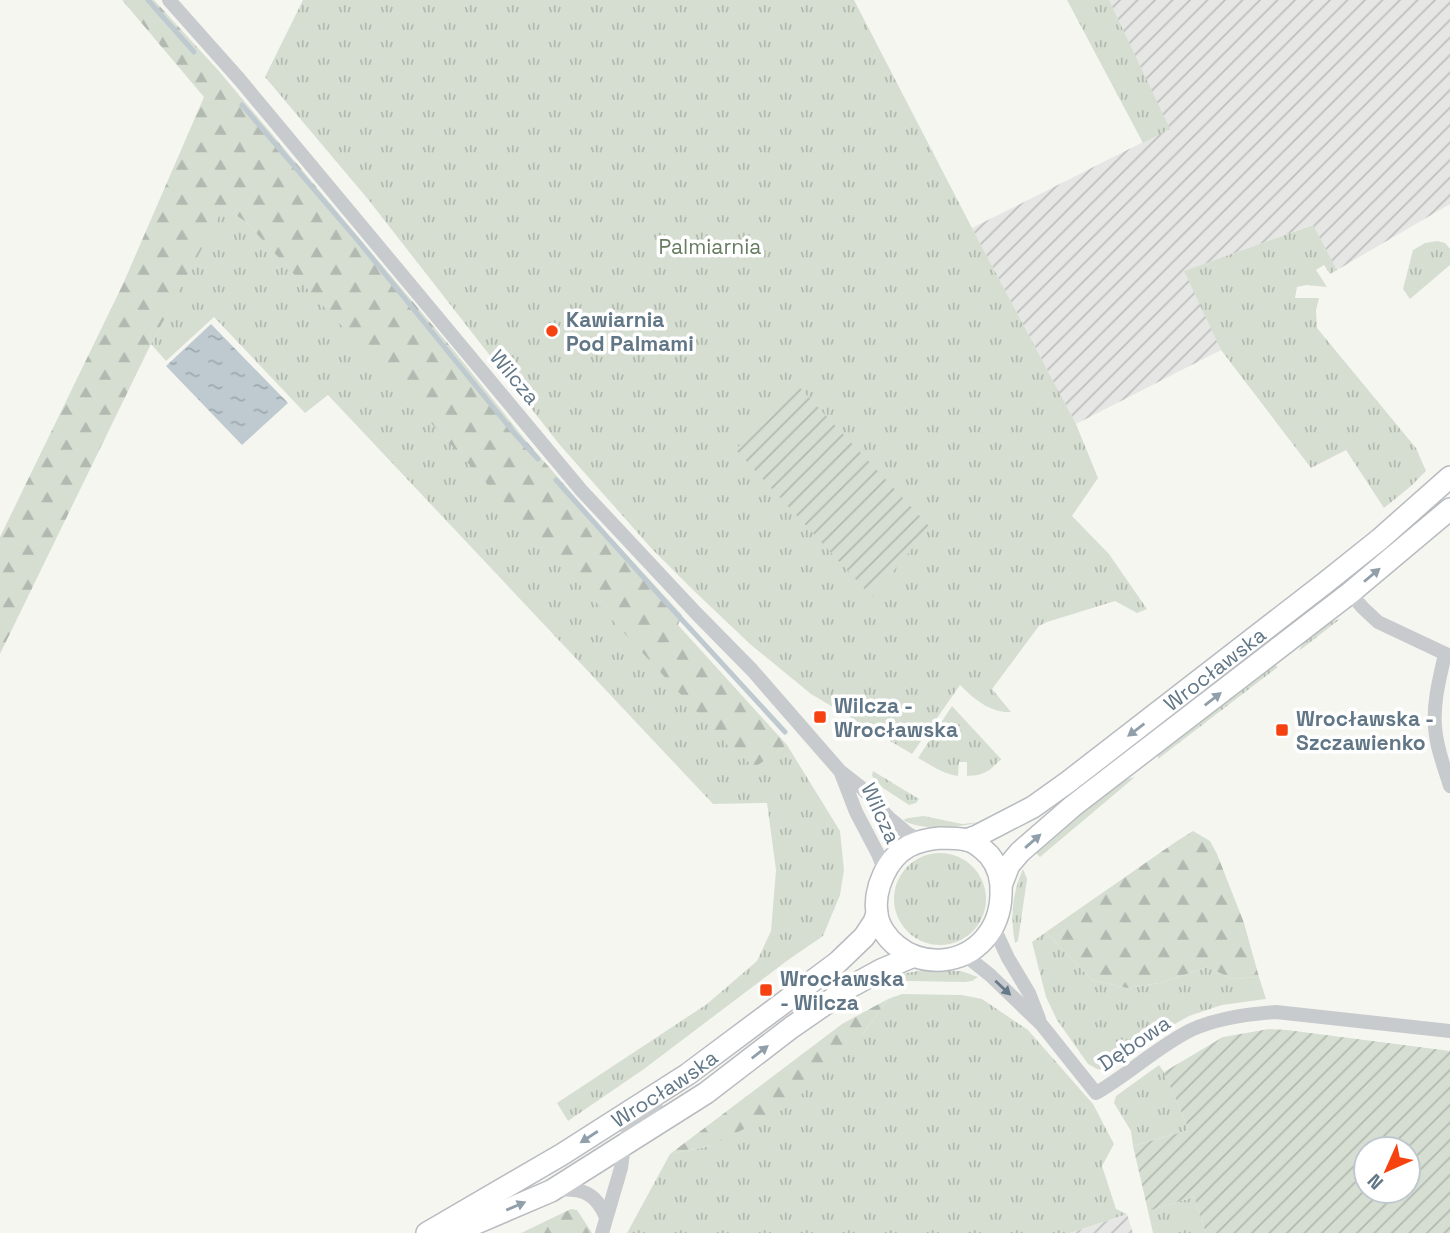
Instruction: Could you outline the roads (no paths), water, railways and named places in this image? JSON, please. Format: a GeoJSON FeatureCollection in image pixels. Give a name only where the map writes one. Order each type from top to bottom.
{"type":"FeatureCollection","features":[{"type":"Feature","properties":{"kind":"main road","name":"Wrocławska"},"geometry":{"type":"LineString","coordinates":[[966,840],[1032,807],[1068,782],[1380,539],[1450,477]]}},
{"type":"Feature","properties":{"kind":"main road","name":"Wrocławska"},"geometry":{"type":"LineString","coordinates":[[1002,883],[1009,865],[1020,852],[1073,806],[1350,593],[1450,509]]}},
{"type":"Feature","properties":{"kind":"main road"},"geometry":{"type":"LineString","coordinates":[[940,838],[966,840],[980,847],[997,867],[1002,883],[1001,901],[994,928],[980,944],[957,958],[932,960],[903,951],[892,942],[877,914],[878,892],[890,863],[909,846],[921,841],[940,838]]}},
{"type":"Feature","properties":{"kind":"main road","name":"Wrocławska"},"geometry":{"type":"LineString","coordinates":[[427,1233],[561,1155],[688,1074],[838,962],[864,937],[877,914]]}},
{"type":"Feature","properties":{"kind":"main road","name":"Wrocławska"},"geometry":{"type":"LineString","coordinates":[[453,1233],[551,1191],[706,1093],[792,1027],[850,987],[915,956]]}},
{"type":"Feature","properties":{"kind":"street","name":"Wilcza"},"geometry":{"type":"LineString","coordinates":[[169,0],[240,80],[581,490],[752,670],[840,771],[863,789],[889,818],[921,841]]}},
{"type":"Feature","properties":{"kind":"street"},"geometry":{"type":"LineString","coordinates":[[1350,593],[1378,622],[1448,655],[1438,688],[1434,724],[1439,752],[1450,786]]}},
{"type":"Feature","properties":{"kind":"street","name":"Wilcza"},"geometry":{"type":"LineString","coordinates":[[840,771],[885,872]]}},
{"type":"Feature","properties":{"kind":"street","name":"Dębowa"},"geometry":{"type":"LineString","coordinates":[[994,928],[1029,993],[1041,1024]]}},
{"type":"Feature","properties":{"kind":"street","name":"Dębowa"},"geometry":{"type":"LineString","coordinates":[[965,955],[1041,1024],[1096,1093],[1171,1041],[1194,1029],[1251,1014],[1276,1012],[1450,1031]]}},
{"type":"Feature","properties":{"kind":"street"},"geometry":{"type":"LineString","coordinates":[[602,1233],[629,1130],[688,1074]]}},
{"type":"Feature","properties":{"kind":"street"},"geometry":{"type":"LineString","coordinates":[[551,1191],[582,1191],[602,1206],[606,1217]]}},
{"type":"Feature","properties":{"kind":"water"},"geometry":{"type":"Polygon","coordinates":[[[211,324],[288,403],[242,445],[166,366],[211,324]]]}},
{"type":"Feature","properties":{"kind":"waterway"},"geometry":{"type":"LineString","coordinates":[[148,0],[194,52]]}},
{"type":"Feature","properties":{"kind":"waterway"},"geometry":{"type":"LineString","coordinates":[[242,105],[538,459]]}},
{"type":"Feature","properties":{"kind":"waterway"},"geometry":{"type":"LineString","coordinates":[[556,480],[785,732]]}},
{"type":"Feature","properties":{"kind":"place","name":"Kawiarnia Pod Palmami"},"geometry":{"type":"Point","coordinates":[552,331]}},
{"type":"Feature","properties":{"kind":"place","name":"Wilcza - Wrocławska"},"geometry":{"type":"Point","coordinates":[820,717]}},
{"type":"Feature","properties":{"kind":"place","name":"Wrocławska - Szczawienko"},"geometry":{"type":"Point","coordinates":[1282,730]}},
{"type":"Feature","properties":{"kind":"place","name":"Wrocławska - Wilcza"},"geometry":{"type":"Point","coordinates":[766,990]}},
{"type":"Feature","properties":{"kind":"park label","name":"Palmiarnia"},"geometry":{"type":"Point","coordinates":[710,246]}}]}
